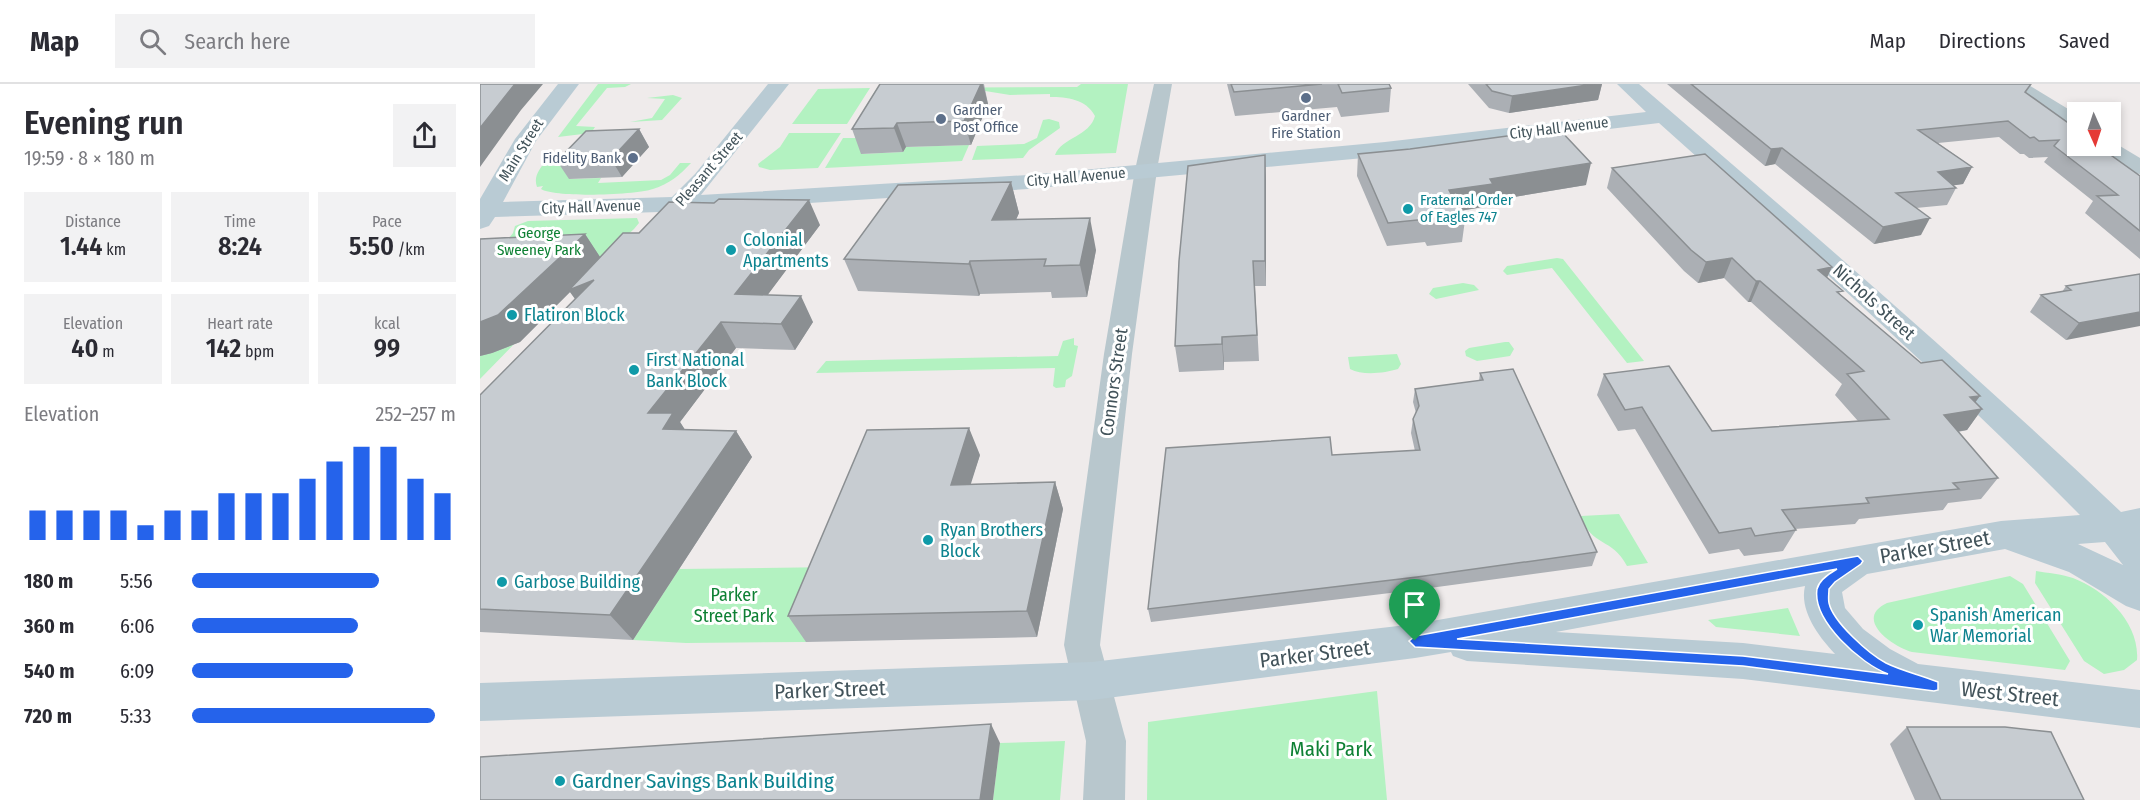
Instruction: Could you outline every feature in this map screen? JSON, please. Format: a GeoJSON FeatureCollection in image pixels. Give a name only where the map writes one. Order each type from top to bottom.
{"type":"FeatureCollection","features":[{"type":"Feature","properties":{"kind":"street","name":"Main Street"},"geometry":{"type":"LineString","coordinates":[[483,216],[538,122],[569,84]]}},
{"type":"Feature","properties":{"kind":"street","name":"Pleasant Street"},"geometry":{"type":"LineString","coordinates":[[643,235],[682,204],[779,84]]}},
{"type":"Feature","properties":{"kind":"street","name":"Connors Street"},"geometry":{"type":"LineString","coordinates":[[1104,800],[1106,741],[1082,645],[1118,354],[1146,171],[1163,84]]}},
{"type":"Feature","properties":{"kind":"street","name":"Nichols Street"},"geometry":{"type":"LineString","coordinates":[[1627,84],[2127,525],[2140,560]]}},
{"type":"Feature","properties":{"kind":"street"},"geometry":{"type":"LineString","coordinates":[[2014,84],[2067,117]]}},
{"type":"Feature","properties":{"kind":"street","name":"City Hall Avenue"},"geometry":{"type":"LineString","coordinates":[[483,216],[1028,182],[1385,149],[1664,116]]}},
{"type":"Feature","properties":{"kind":"street"},"geometry":{"type":"LineString","coordinates":[[2121,155],[2140,168]]}},
{"type":"Feature","properties":{"kind":"street","name":"Parker Street"},"geometry":{"type":"LineString","coordinates":[[480,702],[1092,681],[1415,641],[1972,540],[2012,534],[2127,525]]}},
{"type":"Feature","properties":{"kind":"street"},"geometry":{"type":"LineString","coordinates":[[1972,540],[2011,540],[2053,549],[2102,571],[2140,595]]}},
{"type":"Feature","properties":{"kind":"street"},"geometry":{"type":"LineString","coordinates":[[1858,561],[1831,578],[1823,588],[1823,604],[1829,615],[1850,642],[1882,667],[1934,686]]}},
{"type":"Feature","properties":{"kind":"street","name":"West Street"},"geometry":{"type":"LineString","coordinates":[[1415,641],[1722,659],[2140,709]]}},
{"type":"Feature","properties":{"kind":"green space"},"geometry":{"type":"Polygon","coordinates":[[[598,84],[631,84],[625,87],[607,88],[576,126],[595,127],[591,133],[558,137],[598,84]]]}},
{"type":"Feature","properties":{"kind":"green space"},"geometry":{"type":"Polygon","coordinates":[[[1081,84],[1128,84],[1116,153],[1055,155],[1058,149],[1082,133],[1092,123],[1095,116],[1087,106],[1081,103],[1050,97],[1050,94],[1010,95],[979,90],[858,119],[877,88],[1077,87],[1081,84]]]}},
{"type":"Feature","properties":{"kind":"green space"},"geometry":{"type":"Polygon","coordinates":[[[870,88],[847,124],[792,124],[818,89],[870,88]]]}},
{"type":"Feature","properties":{"kind":"green space"},"geometry":{"type":"Polygon","coordinates":[[[673,95],[682,98],[662,120],[630,122],[652,118],[665,99],[647,98],[673,95]]]}},
{"type":"Feature","properties":{"kind":"green space"},"geometry":{"type":"Polygon","coordinates":[[[1043,120],[1059,122],[1060,128],[1029,150],[1023,158],[972,160],[977,146],[1024,144],[1037,138],[1043,120]]]}},
{"type":"Feature","properties":{"kind":"green space"},"geometry":{"type":"Polygon","coordinates":[[[789,133],[841,133],[818,168],[770,170],[759,167],[758,164],[780,147],[789,133]]]}},
{"type":"Feature","properties":{"kind":"green space"},"geometry":{"type":"Polygon","coordinates":[[[843,138],[870,138],[861,154],[903,152],[906,147],[969,145],[962,161],[825,168],[843,138]]]}},
{"type":"Feature","properties":{"kind":"green space"},"geometry":{"type":"Polygon","coordinates":[[[588,158],[569,179],[601,178],[598,183],[661,180],[670,175],[680,163],[691,163],[669,182],[644,191],[578,195],[549,192],[541,189],[543,186],[537,187],[539,170],[546,160],[588,158]]]}},
{"type":"Feature","properties":{"kind":"green space","name":"George Sweeney Park"},"geometry":{"type":"Polygon","coordinates":[[[637,218],[639,223],[634,229],[591,269],[503,246],[513,233],[515,226],[528,221],[637,218]]]}},
{"type":"Feature","properties":{"kind":"green space"},"geometry":{"type":"Polygon","coordinates":[[[1563,259],[1644,361],[1627,363],[1552,268],[1507,275],[1503,271],[1507,266],[1563,259]]]}},
{"type":"Feature","properties":{"kind":"green space"},"geometry":{"type":"Polygon","coordinates":[[[1463,283],[1474,285],[1479,290],[1436,299],[1429,294],[1433,288],[1463,283]]]}},
{"type":"Feature","properties":{"kind":"green space"},"geometry":{"type":"Polygon","coordinates":[[[1074,338],[1074,345],[1078,346],[1072,376],[1066,380],[1065,387],[1053,386],[1055,368],[816,373],[826,361],[1058,356],[1063,341],[1074,338]]]}},
{"type":"Feature","properties":{"kind":"green space"},"geometry":{"type":"Polygon","coordinates":[[[518,340],[480,379],[480,356],[518,340]]]}},
{"type":"Feature","properties":{"kind":"green space"},"geometry":{"type":"Polygon","coordinates":[[[1509,342],[1514,349],[1510,356],[1477,361],[1466,356],[1465,351],[1469,348],[1509,342]]]}},
{"type":"Feature","properties":{"kind":"green space"},"geometry":{"type":"Polygon","coordinates":[[[1397,354],[1401,364],[1398,369],[1367,373],[1350,369],[1348,357],[1397,354]]]}},
{"type":"Feature","properties":{"kind":"green space"},"geometry":{"type":"Polygon","coordinates":[[[1619,514],[1648,563],[1627,566],[1615,550],[1590,533],[1581,516],[1619,514]]]}},
{"type":"Feature","properties":{"kind":"green space","name":"Parker Street Park"},"geometry":{"type":"Polygon","coordinates":[[[836,567],[806,642],[686,643],[633,640],[679,569],[836,567]]]}},
{"type":"Feature","properties":{"kind":"green space"},"geometry":{"type":"Polygon","coordinates":[[[2036,571],[2073,578],[2085,583],[2108,599],[2127,621],[2133,633],[2137,660],[2124,670],[2104,674],[2084,661],[2035,583],[2036,571]]]}},
{"type":"Feature","properties":{"kind":"green space"},"geometry":{"type":"Polygon","coordinates":[[[2010,576],[2023,584],[2070,661],[2065,670],[1912,652],[1887,639],[1875,624],[1874,617],[1878,609],[1887,603],[2010,576]]]}},
{"type":"Feature","properties":{"kind":"green space"},"geometry":{"type":"Polygon","coordinates":[[[1788,608],[1800,636],[1716,627],[1708,620],[1788,608]]]}},
{"type":"Feature","properties":{"kind":"green space","name":"Maki Park"},"geometry":{"type":"Polygon","coordinates":[[[1377,691],[1387,800],[1147,800],[1148,722],[1377,691]]]}},
{"type":"Feature","properties":{"kind":"green space"},"geometry":{"type":"Polygon","coordinates":[[[1065,741],[1060,800],[993,800],[1000,743],[1065,741]]]}},
{"type":"Feature","properties":{"kind":"building"},"geometry":{"type":"Polygon","coordinates":[[[480,84],[515,84],[480,128],[480,84]]]}},
{"type":"Feature","properties":{"kind":"building"},"geometry":{"type":"Polygon","coordinates":[[[880,84],[981,84],[964,121],[897,123],[894,128],[852,129],[880,84]]]}},
{"type":"Feature","properties":{"kind":"building"},"geometry":{"type":"Polygon","coordinates":[[[1231,84],[1322,84],[1234,92],[1231,84]]]}},
{"type":"Feature","properties":{"kind":"building"},"geometry":{"type":"Polygon","coordinates":[[[1338,84],[1389,84],[1391,88],[1342,93],[1338,84]]]}},
{"type":"Feature","properties":{"kind":"building"},"geometry":{"type":"Polygon","coordinates":[[[1486,84],[1594,84],[1512,96],[1492,91],[1486,84]]]}},
{"type":"Feature","properties":{"kind":"building"},"geometry":{"type":"Polygon","coordinates":[[[1691,84],[2031,84],[2025,92],[2067,122],[2067,156],[2054,146],[2059,140],[2039,141],[2034,137],[2030,138],[2008,121],[1918,130],[1972,167],[1938,172],[1956,188],[1896,193],[1930,218],[1883,227],[1782,148],[1771,149],[1691,84]]]}},
{"type":"Feature","properties":{"kind":"building"},"geometry":{"type":"Polygon","coordinates":[[[639,129],[611,159],[557,161],[586,131],[639,129]]]}},
{"type":"Feature","properties":{"kind":"building"},"geometry":{"type":"Polygon","coordinates":[[[1559,129],[1591,163],[1490,179],[1493,184],[1449,190],[1465,220],[1429,224],[1427,219],[1388,223],[1358,154],[1410,149],[1559,129]]]}},
{"type":"Feature","properties":{"kind":"building"},"geometry":{"type":"Polygon","coordinates":[[[1705,154],[1832,267],[1818,270],[1843,291],[1837,292],[1921,363],[1942,360],[1980,396],[1970,397],[1982,409],[1944,415],[1998,478],[1953,483],[1959,489],[1866,498],[1869,503],[1782,510],[1796,530],[1755,536],[1751,528],[1719,533],[1642,407],[1625,410],[1604,374],[1669,366],[1712,431],[1889,419],[1847,374],[1864,371],[1760,281],[1756,281],[1732,258],[1706,262],[1691,250],[1612,168],[1705,154]]]}},
{"type":"Feature","properties":{"kind":"building"},"geometry":{"type":"Polygon","coordinates":[[[1265,155],[1265,261],[1253,261],[1257,335],[1222,337],[1222,344],[1175,346],[1179,261],[1188,166],[1265,155]]]}},
{"type":"Feature","properties":{"kind":"building"},"geometry":{"type":"Polygon","coordinates":[[[2067,156],[2112,156],[2140,176],[2140,231],[2097,196],[2118,195],[2067,156]]]}},
{"type":"Feature","properties":{"kind":"building"},"geometry":{"type":"Polygon","coordinates":[[[1011,182],[992,220],[1090,218],[1080,265],[1044,266],[1046,259],[970,261],[969,264],[844,259],[898,185],[1011,182]]]}},
{"type":"Feature","properties":{"kind":"building"},"geometry":{"type":"Polygon","coordinates":[[[719,199],[809,200],[735,294],[801,296],[781,324],[721,322],[648,413],[673,413],[663,429],[736,431],[610,615],[480,609],[480,395],[594,280],[569,290],[623,233],[639,233],[669,202],[714,203],[719,199]]]}},
{"type":"Feature","properties":{"kind":"building"},"geometry":{"type":"Polygon","coordinates":[[[585,234],[498,315],[480,322],[480,239],[585,234]]]}},
{"type":"Feature","properties":{"kind":"building"},"geometry":{"type":"Polygon","coordinates":[[[2140,274],[2140,312],[2079,323],[2041,295],[2071,290],[2066,286],[2140,274]]]}},
{"type":"Feature","properties":{"kind":"building"},"geometry":{"type":"Polygon","coordinates":[[[1513,369],[1597,552],[1417,577],[1148,609],[1166,448],[1330,437],[1332,455],[1420,450],[1413,419],[1419,406],[1415,389],[1483,380],[1480,373],[1513,369]]]}},
{"type":"Feature","properties":{"kind":"building","name":"Ryan Brothers Block"},"geometry":{"type":"Polygon","coordinates":[[[969,428],[951,485],[1055,482],[1027,611],[788,616],[867,430],[969,428]]]}},
{"type":"Feature","properties":{"kind":"building"},"geometry":{"type":"Polygon","coordinates":[[[991,724],[980,800],[480,800],[480,757],[991,724]]]}},
{"type":"Feature","properties":{"kind":"building"},"geometry":{"type":"Polygon","coordinates":[[[1907,727],[2005,727],[2051,732],[2084,800],[1941,800],[1907,727]]]}},
{"type":"Feature","properties":{"kind":"place","name":"Gardner Fire Station"},"geometry":{"type":"Point","coordinates":[1306,98]}},
{"type":"Feature","properties":{"kind":"place","name":"Gardner Post Office"},"geometry":{"type":"Point","coordinates":[941,119]}},
{"type":"Feature","properties":{"kind":"place","name":"Fidelity Bank"},"geometry":{"type":"Point","coordinates":[633,158]}},
{"type":"Feature","properties":{"kind":"place","name":"Fraternal Order of Eagles 747"},"geometry":{"type":"Point","coordinates":[1408,209]}},
{"type":"Feature","properties":{"kind":"place","name":"Colonial Apartments"},"geometry":{"type":"Point","coordinates":[731,250]}},
{"type":"Feature","properties":{"kind":"place","name":"Flatiron Block"},"geometry":{"type":"Point","coordinates":[512,315]}},
{"type":"Feature","properties":{"kind":"place","name":"First National Bank Block"},"geometry":{"type":"Point","coordinates":[634,370]}},
{"type":"Feature","properties":{"kind":"place","name":"Ryan Brothers Block"},"geometry":{"type":"Point","coordinates":[928,540]}},
{"type":"Feature","properties":{"kind":"place","name":"Garbose Building"},"geometry":{"type":"Point","coordinates":[502,582]}},
{"type":"Feature","properties":{"kind":"place","name":"Spanish American War Memorial"},"geometry":{"type":"Point","coordinates":[1918,625]}},
{"type":"Feature","properties":{"kind":"place","name":"Gardner Savings Bank Building"},"geometry":{"type":"Point","coordinates":[560,781]}},
{"type":"Feature","properties":{"kind":"route"},"geometry":{"type":"LineString","coordinates":[[1858,561],[1831,578],[1823,588],[1823,604],[1835,625],[1850,642],[1882,667],[1934,686],[1743,661],[1415,641],[1858,561]]}}]}
